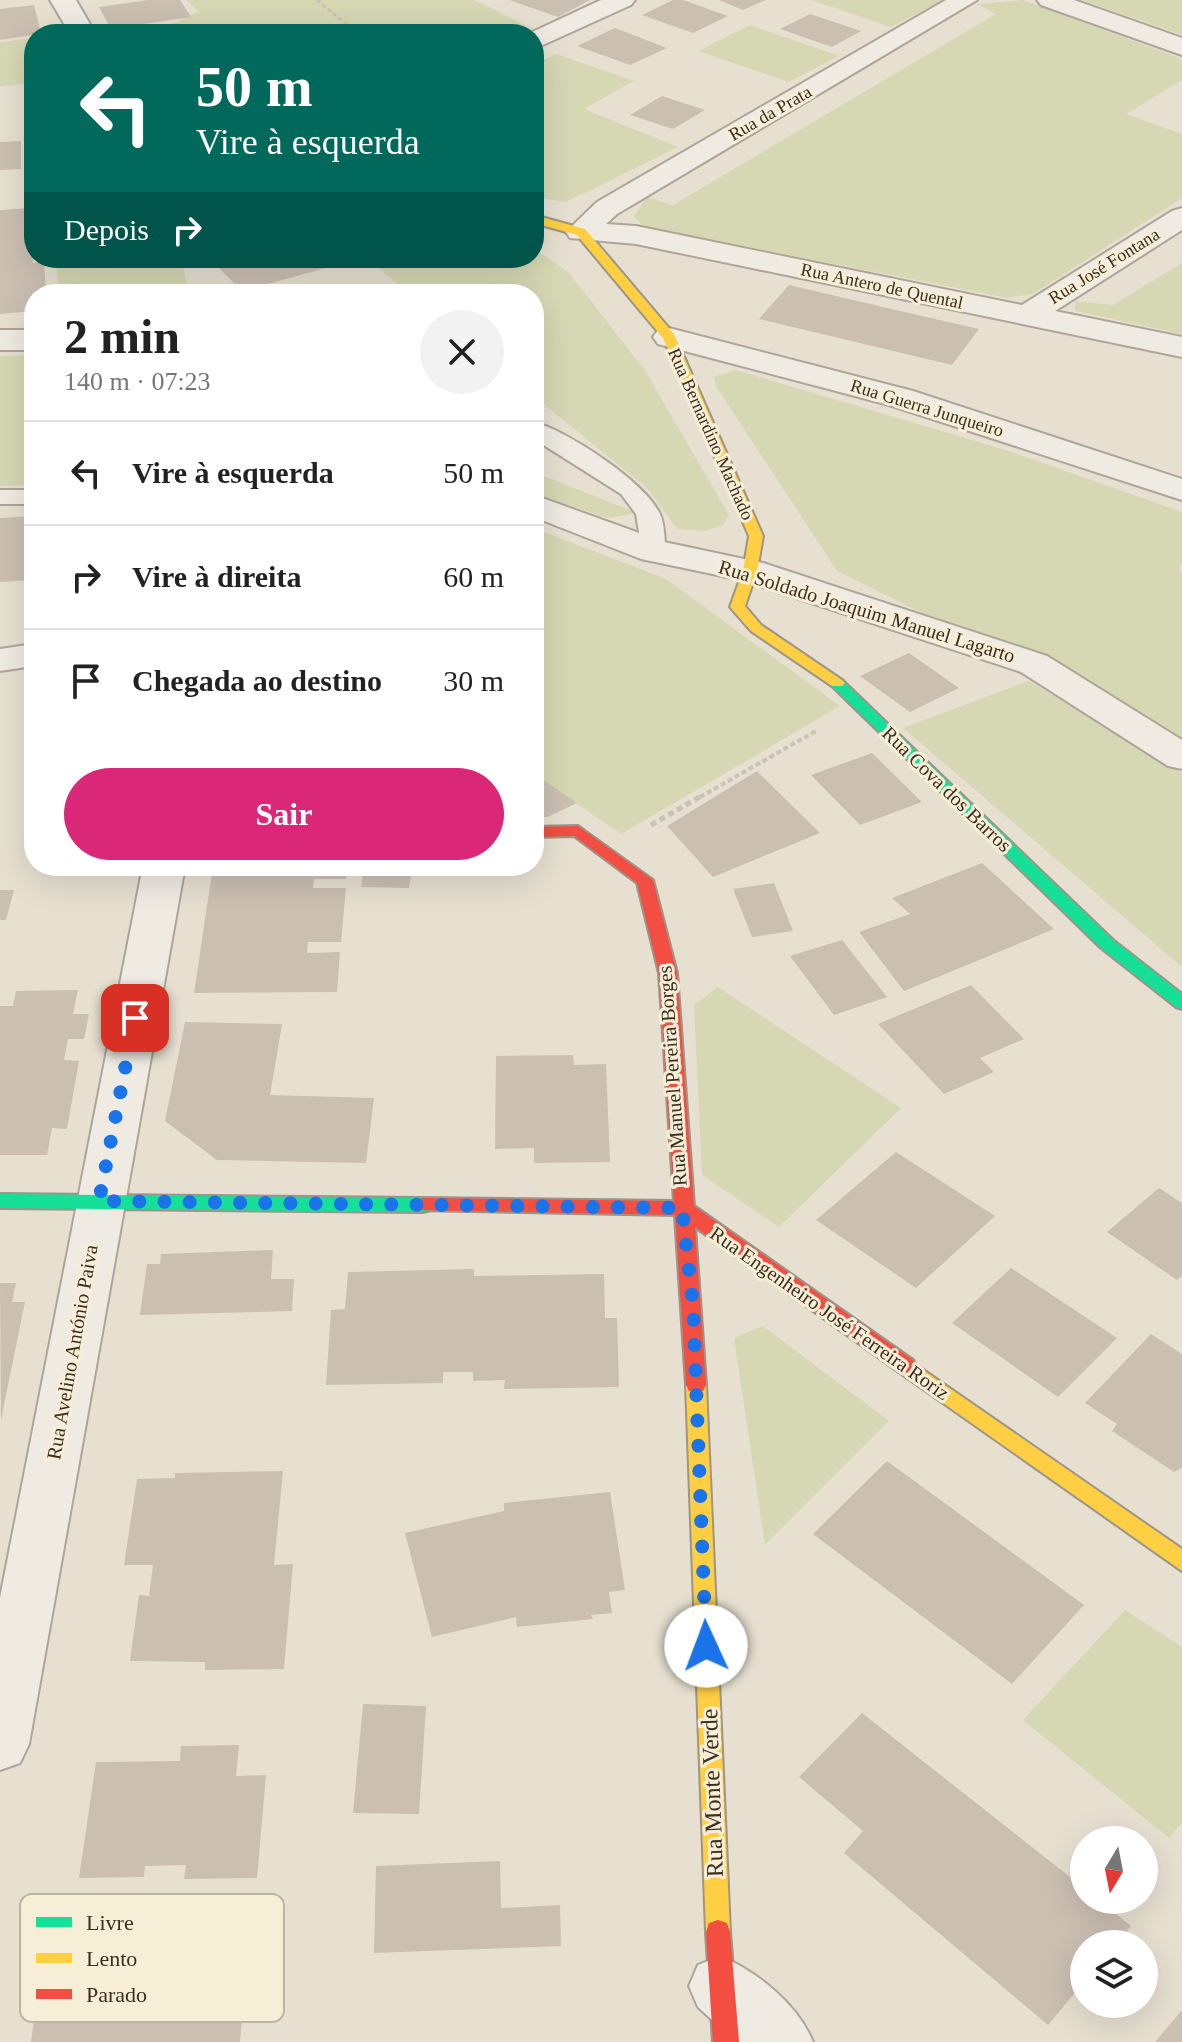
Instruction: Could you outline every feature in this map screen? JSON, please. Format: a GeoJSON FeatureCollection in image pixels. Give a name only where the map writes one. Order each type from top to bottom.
{"type":"FeatureCollection","features":[{"type":"Feature","properties":{"kind":"street"},"geometry":{"type":"LineString","coordinates":[[63,0],[77,24]]}},
{"type":"Feature","properties":{"kind":"street"},"geometry":{"type":"LineString","coordinates":[[544,36],[622,0]]}},
{"type":"Feature","properties":{"kind":"street","name":"Rua da Prata"},"geometry":{"type":"LineString","coordinates":[[581,232],[607,208],[964,0]]}},
{"type":"Feature","properties":{"kind":"street"},"geometry":{"type":"LineString","coordinates":[[1050,0],[1182,47]]}},
{"type":"Feature","properties":{"kind":"street","name":"Rua José Fontana"},"geometry":{"type":"LineString","coordinates":[[1026,316],[1182,217]]}},
{"type":"Feature","properties":{"kind":"street"},"geometry":{"type":"LineString","coordinates":[[544,222],[581,232]]}},
{"type":"Feature","properties":{"kind":"street","name":"Rua Antero de Quental"},"geometry":{"type":"LineString","coordinates":[[581,232],[636,235],[1182,347]]}},
{"type":"Feature","properties":{"kind":"street","name":"Rua Bernardino Machado"},"geometry":{"type":"LineString","coordinates":[[581,232],[669,337],[756,536],[750,571]]}},
{"type":"Feature","properties":{"kind":"street","name":"Rua Guerra Junqueiro"},"geometry":{"type":"LineString","coordinates":[[669,337],[901,398],[1182,490]]}},
{"type":"Feature","properties":{"kind":"street"},"geometry":{"type":"LineString","coordinates":[[0,340],[24,340]]}},
{"type":"Feature","properties":{"kind":"street","name":"Rua Soldado Joaquim Manuel Lagarto"},"geometry":{"type":"LineString","coordinates":[[544,509],[654,551],[750,571],[1034,664],[1182,757]]}},
{"type":"Feature","properties":{"kind":"street","name":"Rua Cova dos Barros"},"geometry":{"type":"LineString","coordinates":[[750,571],[737,607],[756,628],[831,677],[1107,944],[1182,1003]]}},
{"type":"Feature","properties":{"kind":"street"},"geometry":{"type":"LineString","coordinates":[[0,660],[24,656]]}},
{"type":"Feature","properties":{"kind":"street","name":"Rua Manuel Pereira Borges"},"geometry":{"type":"LineString","coordinates":[[544,832],[578,831],[645,880],[668,973],[682,1208]]}},
{"type":"Feature","properties":{"kind":"street","name":"Rua Avelino António Paiva"},"geometry":{"type":"LineString","coordinates":[[0,1744],[162,876]]}},
{"type":"Feature","properties":{"kind":"street"},"geometry":{"type":"LineString","coordinates":[[0,1201],[682,1208]]}},
{"type":"Feature","properties":{"kind":"street","name":"Rua Engenheiro José Ferreira Roriz"},"geometry":{"type":"LineString","coordinates":[[682,1208],[1182,1561]]}},
{"type":"Feature","properties":{"kind":"street","name":"Rua Monte Verde"},"geometry":{"type":"LineString","coordinates":[[682,1208],[694,1321],[723,2014]]}},
{"type":"Feature","properties":{"kind":"street"},"geometry":{"type":"LineString","coordinates":[[723,2014],[782,2042]]}},
{"type":"Feature","properties":{"kind":"lane"},"geometry":{"type":"LineString","coordinates":[[544,435],[622,483],[638,498],[648,514],[654,551]]}},
{"type":"Feature","properties":{"kind":"lane"},"geometry":{"type":"LineString","coordinates":[[0,497],[24,497]]}},
{"type":"Feature","properties":{"kind":"path"},"geometry":{"type":"LineString","coordinates":[[317,0],[346,24]]}},
{"type":"Feature","properties":{"kind":"path"},"geometry":{"type":"LineString","coordinates":[[605,851],[861,705]]}},
{"type":"Feature","properties":{"kind":"green space"},"geometry":{"type":"Polygon","coordinates":[[[186,0],[474,0],[524,24],[166,24],[175,23],[199,11],[186,0]]]}},
{"type":"Feature","properties":{"kind":"green space"},"geometry":{"type":"Polygon","coordinates":[[[811,0],[943,0],[891,27],[811,0]]]}},
{"type":"Feature","properties":{"kind":"green space"},"geometry":{"type":"Polygon","coordinates":[[[1023,0],[1182,59],[1182,80],[1126,114],[1182,134],[1182,198],[1033,294],[1007,298],[643,226],[634,217],[646,197],[673,205],[996,14],[976,4],[1023,0]]]}},
{"type":"Feature","properties":{"kind":"green space"},"geometry":{"type":"Polygon","coordinates":[[[1082,0],[1182,0],[1182,35],[1082,0]]]}},
{"type":"Feature","properties":{"kind":"green space"},"geometry":{"type":"Polygon","coordinates":[[[750,25],[839,56],[789,82],[698,51],[750,25]]]}},
{"type":"Feature","properties":{"kind":"green space"},"geometry":{"type":"Polygon","coordinates":[[[24,39],[24,84],[0,86],[0,42],[24,39]]]}},
{"type":"Feature","properties":{"kind":"green space"},"geometry":{"type":"Polygon","coordinates":[[[556,54],[634,81],[584,109],[678,147],[566,202],[544,199],[544,59],[556,54]]]}},
{"type":"Feature","properties":{"kind":"green space"},"geometry":{"type":"Polygon","coordinates":[[[544,255],[569,273],[644,369],[729,515],[723,525],[705,531],[677,529],[648,489],[544,404],[544,284],[398,284],[378,268],[544,268],[544,255]]]}},
{"type":"Feature","properties":{"kind":"green space"},"geometry":{"type":"Polygon","coordinates":[[[1182,263],[1182,334],[1075,311],[1075,301],[1113,305],[1182,263]]]}},
{"type":"Feature","properties":{"kind":"green space"},"geometry":{"type":"Polygon","coordinates":[[[57,268],[183,268],[187,284],[58,284],[57,268]]]}},
{"type":"Feature","properties":{"kind":"green space"},"geometry":{"type":"Polygon","coordinates":[[[24,355],[24,485],[0,486],[0,356],[24,355]]]}},
{"type":"Feature","properties":{"kind":"green space"},"geometry":{"type":"Polygon","coordinates":[[[736,370],[1009,451],[1182,512],[1182,565],[1179,568],[1182,573],[1182,741],[837,571],[716,386],[714,377],[736,370]]]}},
{"type":"Feature","properties":{"kind":"green space"},"geometry":{"type":"Polygon","coordinates":[[[544,476],[637,513],[607,518],[544,496],[544,476]]]}},
{"type":"Feature","properties":{"kind":"green space"},"geometry":{"type":"Polygon","coordinates":[[[544,532],[666,579],[840,706],[621,834],[544,781],[544,532]]]}},
{"type":"Feature","properties":{"kind":"green space"},"geometry":{"type":"Polygon","coordinates":[[[1029,681],[1182,773],[1182,967],[903,728],[1029,681]]]}},
{"type":"Feature","properties":{"kind":"green space"},"geometry":{"type":"Polygon","coordinates":[[[718,987],[901,1108],[779,1227],[702,1175],[694,1005],[718,987]]]}},
{"type":"Feature","properties":{"kind":"green space"},"geometry":{"type":"Polygon","coordinates":[[[763,1326],[889,1421],[765,1545],[734,1338],[763,1326]]]}},
{"type":"Feature","properties":{"kind":"green space"},"geometry":{"type":"Polygon","coordinates":[[[1125,1610],[1182,1647],[1182,1823],[1169,1838],[1158,1826],[1023,1720],[1125,1610]]]}},
{"type":"Feature","properties":{"kind":"building"},"geometry":{"type":"Polygon","coordinates":[[[148,0],[180,0],[191,17],[144,24],[108,24],[99,7],[148,0]]]}},
{"type":"Feature","properties":{"kind":"building"},"geometry":{"type":"Polygon","coordinates":[[[509,0],[590,0],[558,17],[509,0]]]}},
{"type":"Feature","properties":{"kind":"building"},"geometry":{"type":"Polygon","coordinates":[[[673,0],[683,0],[728,16],[693,33],[642,15],[673,0]]]}},
{"type":"Feature","properties":{"kind":"building"},"geometry":{"type":"Polygon","coordinates":[[[719,0],[766,0],[743,10],[719,0]]]}},
{"type":"Feature","properties":{"kind":"building"},"geometry":{"type":"Polygon","coordinates":[[[34,5],[39,24],[24,24],[24,36],[0,40],[0,9],[34,5]]]}},
{"type":"Feature","properties":{"kind":"building"},"geometry":{"type":"Polygon","coordinates":[[[810,14],[861,31],[832,47],[780,29],[810,14]]]}},
{"type":"Feature","properties":{"kind":"building"},"geometry":{"type":"Polygon","coordinates":[[[615,28],[667,48],[630,65],[577,46],[615,28]]]}},
{"type":"Feature","properties":{"kind":"building"},"geometry":{"type":"Polygon","coordinates":[[[662,96],[705,110],[673,129],[630,115],[662,96]]]}},
{"type":"Feature","properties":{"kind":"building"},"geometry":{"type":"Polygon","coordinates":[[[21,141],[21,169],[0,170],[0,142],[21,141]]]}},
{"type":"Feature","properties":{"kind":"building"},"geometry":{"type":"Polygon","coordinates":[[[24,208],[24,268],[44,268],[45,284],[24,284],[24,312],[0,314],[0,210],[24,208]]]}},
{"type":"Feature","properties":{"kind":"building"},"geometry":{"type":"Polygon","coordinates":[[[219,268],[326,268],[267,284],[235,284],[219,268]]]}},
{"type":"Feature","properties":{"kind":"building"},"geometry":{"type":"Polygon","coordinates":[[[789,285],[979,329],[952,365],[759,319],[789,285]]]}},
{"type":"Feature","properties":{"kind":"building"},"geometry":{"type":"Polygon","coordinates":[[[24,517],[24,581],[0,582],[0,518],[24,517]]]}},
{"type":"Feature","properties":{"kind":"building"},"geometry":{"type":"Polygon","coordinates":[[[909,653],[959,688],[910,712],[860,676],[909,653]]]}},
{"type":"Feature","properties":{"kind":"building"},"geometry":{"type":"Polygon","coordinates":[[[872,753],[922,802],[860,825],[811,775],[872,753]]]}},
{"type":"Feature","properties":{"kind":"building"},"geometry":{"type":"Polygon","coordinates":[[[757,771],[820,833],[713,877],[667,826],[757,771]]]}},
{"type":"Feature","properties":{"kind":"building"},"geometry":{"type":"Polygon","coordinates":[[[544,781],[577,803],[544,817],[544,781]]]}},
{"type":"Feature","properties":{"kind":"building"},"geometry":{"type":"Polygon","coordinates":[[[982,863],[1054,929],[904,991],[859,932],[910,914],[892,898],[982,863]]]}},
{"type":"Feature","properties":{"kind":"building"},"geometry":{"type":"Polygon","coordinates":[[[212,876],[346,876],[346,879],[314,879],[313,888],[346,888],[341,942],[308,942],[307,953],[340,952],[337,992],[194,993],[212,876]]]}},
{"type":"Feature","properties":{"kind":"building"},"geometry":{"type":"Polygon","coordinates":[[[363,876],[411,876],[409,888],[361,887],[363,876]]]}},
{"type":"Feature","properties":{"kind":"building"},"geometry":{"type":"Polygon","coordinates":[[[774,883],[793,931],[752,937],[733,889],[774,883]]]}},
{"type":"Feature","properties":{"kind":"building"},"geometry":{"type":"Polygon","coordinates":[[[0,890],[14,890],[6,920],[0,920],[0,890]]]}},
{"type":"Feature","properties":{"kind":"building"},"geometry":{"type":"Polygon","coordinates":[[[842,940],[887,997],[834,1015],[790,956],[842,940]]]}},
{"type":"Feature","properties":{"kind":"building"},"geometry":{"type":"Polygon","coordinates":[[[971,985],[1024,1039],[980,1058],[994,1072],[944,1094],[878,1024],[971,985]]]}},
{"type":"Feature","properties":{"kind":"building"},"geometry":{"type":"Polygon","coordinates":[[[78,990],[73,1014],[89,1014],[84,1039],[68,1039],[64,1060],[79,1061],[67,1129],[52,1128],[47,1155],[0,1155],[0,1006],[13,1006],[16,991],[78,990]]]}},
{"type":"Feature","properties":{"kind":"building"},"geometry":{"type":"Polygon","coordinates":[[[185,1022],[282,1024],[270,1095],[374,1098],[366,1163],[217,1160],[165,1121],[185,1022]]]}},
{"type":"Feature","properties":{"kind":"building"},"geometry":{"type":"Polygon","coordinates":[[[573,1055],[574,1065],[606,1064],[610,1162],[534,1163],[534,1148],[495,1149],[496,1056],[573,1055]]]}},
{"type":"Feature","properties":{"kind":"building"},"geometry":{"type":"Polygon","coordinates":[[[896,1152],[995,1216],[916,1288],[816,1220],[896,1152]]]}},
{"type":"Feature","properties":{"kind":"building"},"geometry":{"type":"Polygon","coordinates":[[[1159,1188],[1182,1203],[1182,1276],[1177,1280],[1107,1232],[1159,1188]]]}},
{"type":"Feature","properties":{"kind":"building"},"geometry":{"type":"Polygon","coordinates":[[[273,1250],[271,1279],[294,1279],[292,1311],[140,1315],[147,1264],[160,1264],[161,1254],[273,1250]]]}},
{"type":"Feature","properties":{"kind":"building"},"geometry":{"type":"Polygon","coordinates":[[[1011,1268],[1117,1338],[1058,1397],[952,1323],[1011,1268]]]}},
{"type":"Feature","properties":{"kind":"building"},"geometry":{"type":"Polygon","coordinates":[[[474,1269],[474,1276],[604,1274],[605,1318],[617,1318],[619,1387],[504,1389],[505,1380],[473,1381],[473,1372],[443,1372],[443,1383],[326,1385],[331,1310],[345,1309],[348,1272],[474,1269]]]}},
{"type":"Feature","properties":{"kind":"building"},"geometry":{"type":"Polygon","coordinates":[[[0,1283],[16,1283],[12,1302],[25,1302],[1,1420],[0,1283]]]}},
{"type":"Feature","properties":{"kind":"building"},"geometry":{"type":"Polygon","coordinates":[[[1151,1334],[1182,1354],[1182,1468],[1174,1472],[1112,1431],[1117,1424],[1085,1403],[1151,1334]]]}},
{"type":"Feature","properties":{"kind":"building"},"geometry":{"type":"Polygon","coordinates":[[[887,1461],[1084,1605],[1012,1684],[813,1534],[887,1461]]]}},
{"type":"Feature","properties":{"kind":"building"},"geometry":{"type":"Polygon","coordinates":[[[283,1471],[274,1565],[293,1564],[284,1669],[205,1670],[205,1662],[130,1661],[139,1595],[149,1596],[153,1565],[124,1565],[137,1479],[175,1478],[175,1473],[283,1471]]]}},
{"type":"Feature","properties":{"kind":"building"},"geometry":{"type":"Polygon","coordinates":[[[610,1492],[625,1590],[609,1592],[612,1613],[591,1615],[593,1619],[517,1627],[516,1617],[432,1637],[405,1533],[504,1511],[504,1503],[610,1492]]]}},
{"type":"Feature","properties":{"kind":"building"},"geometry":{"type":"Polygon","coordinates":[[[363,1704],[426,1706],[419,1814],[353,1813],[363,1704]]]}},
{"type":"Feature","properties":{"kind":"building"},"geometry":{"type":"Polygon","coordinates":[[[862,1713],[1070,1877],[1070,1914],[1116,1914],[1131,1926],[1128,1930],[1070,1930],[1070,1999],[1048,2025],[844,1853],[863,1831],[799,1777],[862,1713]]]}},
{"type":"Feature","properties":{"kind":"building"},"geometry":{"type":"Polygon","coordinates":[[[239,1745],[236,1776],[266,1775],[257,1878],[184,1879],[186,1865],[145,1866],[144,1877],[79,1878],[96,1762],[180,1761],[181,1746],[239,1745]]]}},
{"type":"Feature","properties":{"kind":"building"},"geometry":{"type":"Polygon","coordinates":[[[500,1861],[501,1908],[560,1905],[561,1946],[374,1953],[376,1866],[500,1861]]]}},
{"type":"Feature","properties":{"kind":"building"},"geometry":{"type":"Polygon","coordinates":[[[1182,2010],[1182,2042],[1155,2042],[1182,2010]]]}},
{"type":"Feature","properties":{"kind":"building"},"geometry":{"type":"Polygon","coordinates":[[[34,2022],[242,2022],[240,2042],[31,2042],[34,2022]]]}},
{"type":"Feature","properties":{"kind":"traffic: fast"},"geometry":{"type":"LineString","coordinates":[[837,683],[1107,944],[1182,1003]]}},
{"type":"Feature","properties":{"kind":"traffic: fast"},"geometry":{"type":"LineString","coordinates":[[0,1201],[423,1205]]}},
{"type":"Feature","properties":{"kind":"traffic: slow"},"geometry":{"type":"LineString","coordinates":[[544,222],[581,232],[669,337],[756,536],[750,571],[737,607],[756,628],[837,683]]}},
{"type":"Feature","properties":{"kind":"traffic: slow"},"geometry":{"type":"LineString","coordinates":[[906,1366],[1182,1561]]}},
{"type":"Feature","properties":{"kind":"traffic: slow"},"geometry":{"type":"LineString","coordinates":[[696,1385],[718,1932]]}},
{"type":"Feature","properties":{"kind":"traffic: jam"},"geometry":{"type":"LineString","coordinates":[[544,832],[578,831],[645,880],[668,973],[696,1385]]}},
{"type":"Feature","properties":{"kind":"traffic: jam"},"geometry":{"type":"LineString","coordinates":[[423,1205],[682,1208],[906,1366]]}},
{"type":"Feature","properties":{"kind":"traffic: jam"},"geometry":{"type":"LineString","coordinates":[[718,1932],[726,2042]]}},
{"type":"Feature","properties":{"kind":"route"},"geometry":{"type":"LineString","coordinates":[[135,1018],[99,1201],[682,1208],[693,1305],[706,1646]]}}]}
